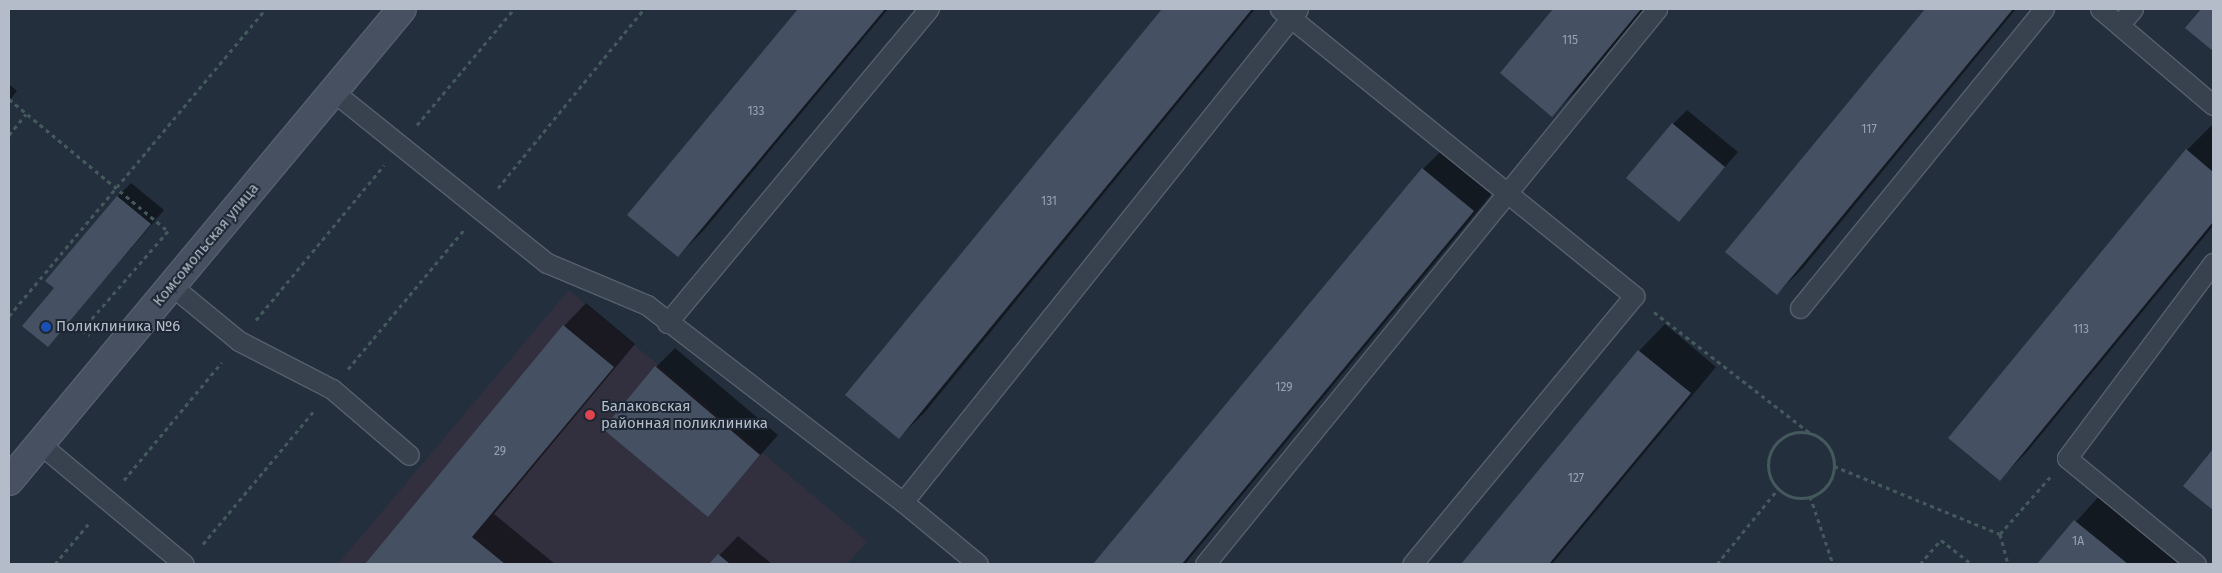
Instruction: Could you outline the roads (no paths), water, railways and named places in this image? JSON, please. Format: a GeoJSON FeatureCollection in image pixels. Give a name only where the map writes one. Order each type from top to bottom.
{"type":"FeatureCollection","features":[{"type":"Feature","properties":{"kind":"main road","name":"Комсомольская улица"},"geometry":{"type":"LineString","coordinates":[[9,482],[402,9]]}},
{"type":"Feature","properties":{"kind":"lane"},"geometry":{"type":"LineString","coordinates":[[667,323],[929,9]]}},
{"type":"Feature","properties":{"kind":"lane"},"geometry":{"type":"LineString","coordinates":[[1204,564],[1657,9]]}},
{"type":"Feature","properties":{"kind":"lane"},"geometry":{"type":"LineString","coordinates":[[1800,308],[2044,9]]}},
{"type":"Feature","properties":{"kind":"lane"},"geometry":{"type":"LineString","coordinates":[[2100,9],[2213,105]]}},
{"type":"Feature","properties":{"kind":"lane"},"geometry":{"type":"LineString","coordinates":[[2119,26],[2133,9]]}},
{"type":"Feature","properties":{"kind":"lane"},"geometry":{"type":"LineString","coordinates":[[903,502],[1289,12],[1507,194],[1634,296],[1412,564]]}},
{"type":"Feature","properties":{"kind":"lane"},"geometry":{"type":"LineString","coordinates":[[334,92],[547,263],[647,305],[667,323],[903,502],[978,564]]}},
{"type":"Feature","properties":{"kind":"lane"},"geometry":{"type":"LineString","coordinates":[[2196,564],[2067,458],[2213,264]]}},
{"type":"Feature","properties":{"kind":"lane"},"geometry":{"type":"LineString","coordinates":[[172,286],[239,341],[332,389],[410,455]]}},
{"type":"Feature","properties":{"kind":"lane"},"geometry":{"type":"LineString","coordinates":[[40,444],[184,564]]}},
{"type":"Feature","properties":{"kind":"place","name":"Поликлиника №6"},"geometry":{"type":"Point","coordinates":[46,327]}},
{"type":"Feature","properties":{"kind":"place","name":"Балаковская районная поликлиника"},"geometry":{"type":"Point","coordinates":[590,415]}}]}
